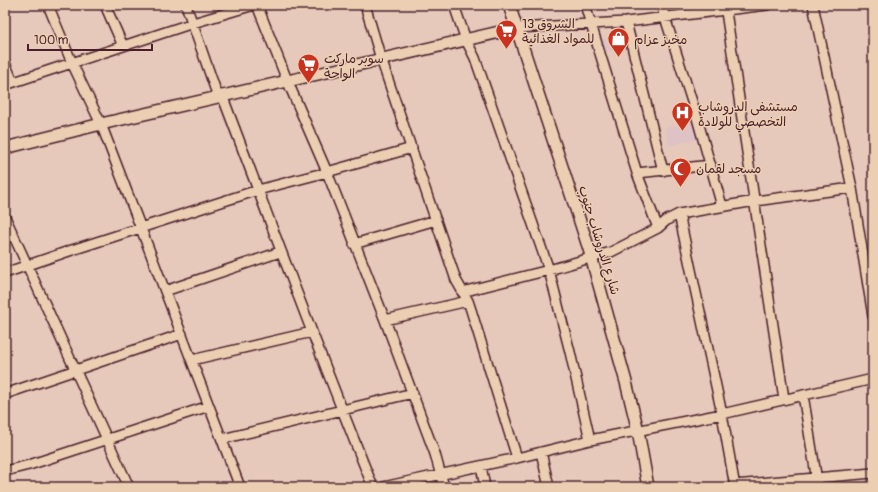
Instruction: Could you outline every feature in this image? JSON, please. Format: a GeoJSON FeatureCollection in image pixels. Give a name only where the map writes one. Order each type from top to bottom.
{"type":"FeatureCollection","features":[{"type":"Feature","properties":{"kind":"street"},"geometry":{"type":"LineString","coordinates":[[48,5],[72,63],[101,124],[240,487]]}},
{"type":"Feature","properties":{"kind":"street"},"geometry":{"type":"LineString","coordinates":[[105,5],[123,46]]}},
{"type":"Feature","properties":{"kind":"street"},"geometry":{"type":"LineString","coordinates":[[186,5],[220,96],[258,190],[280,252],[373,487]]}},
{"type":"Feature","properties":{"kind":"street"},"geometry":{"type":"LineString","coordinates":[[5,63],[9,83],[193,22],[254,5]]}},
{"type":"Feature","properties":{"kind":"street"},"geometry":{"type":"LineString","coordinates":[[257,5],[287,80],[327,172],[385,320],[436,454],[444,487]]}},
{"type":"Feature","properties":{"kind":"street"},"geometry":{"type":"LineString","coordinates":[[366,5],[381,59],[456,280],[468,301],[517,458]]}},
{"type":"Feature","properties":{"kind":"street"},"geometry":{"type":"LineString","coordinates":[[454,5],[466,40],[475,58],[549,270],[590,440]]}},
{"type":"Feature","properties":{"kind":"street","name":"شارع الدروشاب جنوب"},"geometry":{"type":"LineString","coordinates":[[509,5],[591,258],[638,431],[648,487]]}},
{"type":"Feature","properties":{"kind":"street"},"geometry":{"type":"LineString","coordinates":[[585,5],[637,173],[658,228]]}},
{"type":"Feature","properties":{"kind":"street"},"geometry":{"type":"LineString","coordinates":[[661,5],[711,165],[722,206]]}},
{"type":"Feature","properties":{"kind":"street"},"geometry":{"type":"LineString","coordinates":[[5,148],[287,80],[517,28],[626,22],[666,18],[726,8],[767,5]]}},
{"type":"Feature","properties":{"kind":"street"},"geometry":{"type":"LineString","coordinates":[[813,5],[852,188],[873,316]]}},
{"type":"Feature","properties":{"kind":"street"},"geometry":{"type":"LineString","coordinates":[[726,8],[784,399]]}},
{"type":"Feature","properties":{"kind":"street"},"geometry":{"type":"LineString","coordinates":[[626,22],[663,171]]}},
{"type":"Feature","properties":{"kind":"street"},"geometry":{"type":"LineString","coordinates":[[5,273],[258,190],[412,148]]}},
{"type":"Feature","properties":{"kind":"street"},"geometry":{"type":"LineString","coordinates":[[637,173],[711,165]]}},
{"type":"Feature","properties":{"kind":"street"},"geometry":{"type":"LineString","coordinates":[[462,292],[549,270],[611,252],[658,228],[667,220],[679,214],[755,201],[852,188]]}},
{"type":"Feature","properties":{"kind":"street"},"geometry":{"type":"LineString","coordinates":[[679,214],[722,414],[735,486],[817,483],[873,473]]}},
{"type":"Feature","properties":{"kind":"street"},"geometry":{"type":"LineString","coordinates":[[5,217],[129,487]]}},
{"type":"Feature","properties":{"kind":"street"},"geometry":{"type":"LineString","coordinates":[[354,244],[436,220]]}},
{"type":"Feature","properties":{"kind":"street"},"geometry":{"type":"LineString","coordinates":[[165,291],[280,252]]}},
{"type":"Feature","properties":{"kind":"street"},"geometry":{"type":"LineString","coordinates":[[385,320],[468,301]]}},
{"type":"Feature","properties":{"kind":"street"},"geometry":{"type":"LineString","coordinates":[[192,360],[312,332]]}},
{"type":"Feature","properties":{"kind":"street"},"geometry":{"type":"LineString","coordinates":[[5,394],[182,334]]}},
{"type":"Feature","properties":{"kind":"street"},"geometry":{"type":"LineString","coordinates":[[383,487],[517,458],[590,440],[722,414],[873,379]]}},
{"type":"Feature","properties":{"kind":"street"},"geometry":{"type":"LineString","coordinates":[[222,440],[413,393]]}},
{"type":"Feature","properties":{"kind":"street"},"geometry":{"type":"LineString","coordinates":[[803,395],[817,483]]}},
{"type":"Feature","properties":{"kind":"street"},"geometry":{"type":"LineString","coordinates":[[5,470],[29,465],[210,406]]}},
{"type":"Feature","properties":{"kind":"street"},"geometry":{"type":"LineString","coordinates":[[541,452],[548,487]]}},
{"type":"Feature","properties":{"kind":"street"},"geometry":{"type":"LineString","coordinates":[[481,466],[485,487]]}},
{"type":"Feature","properties":{"kind":"shaded area"},"geometry":{"type":"Polygon","coordinates":[[[627,38],[631,50],[603,51],[601,39],[627,38]]]}},
{"type":"Feature","properties":{"kind":"shaded area","name":"مستشفى الدروشاب التخصصي للولادة"},"geometry":{"type":"Polygon","coordinates":[[[696,120],[700,138],[669,146],[664,128],[696,120]]]}},
{"type":"Feature","properties":{"kind":"place","name":"الشروق 13 للمواد الغذائية"},"geometry":{"type":"Point","coordinates":[506,50]}},
{"type":"Feature","properties":{"kind":"place","name":"مخبز عزام"},"geometry":{"type":"Point","coordinates":[619,58]}},
{"type":"Feature","properties":{"kind":"place","name":"سوبر ماركت الواحة"},"geometry":{"type":"Point","coordinates":[308,84]}},
{"type":"Feature","properties":{"kind":"place","name":"مستشفى الدروشاب التخصصي للولادة"},"geometry":{"type":"Point","coordinates":[682,132]}},
{"type":"Feature","properties":{"kind":"place","name":"مسجد لقمان"},"geometry":{"type":"Point","coordinates":[680,188]}}]}
